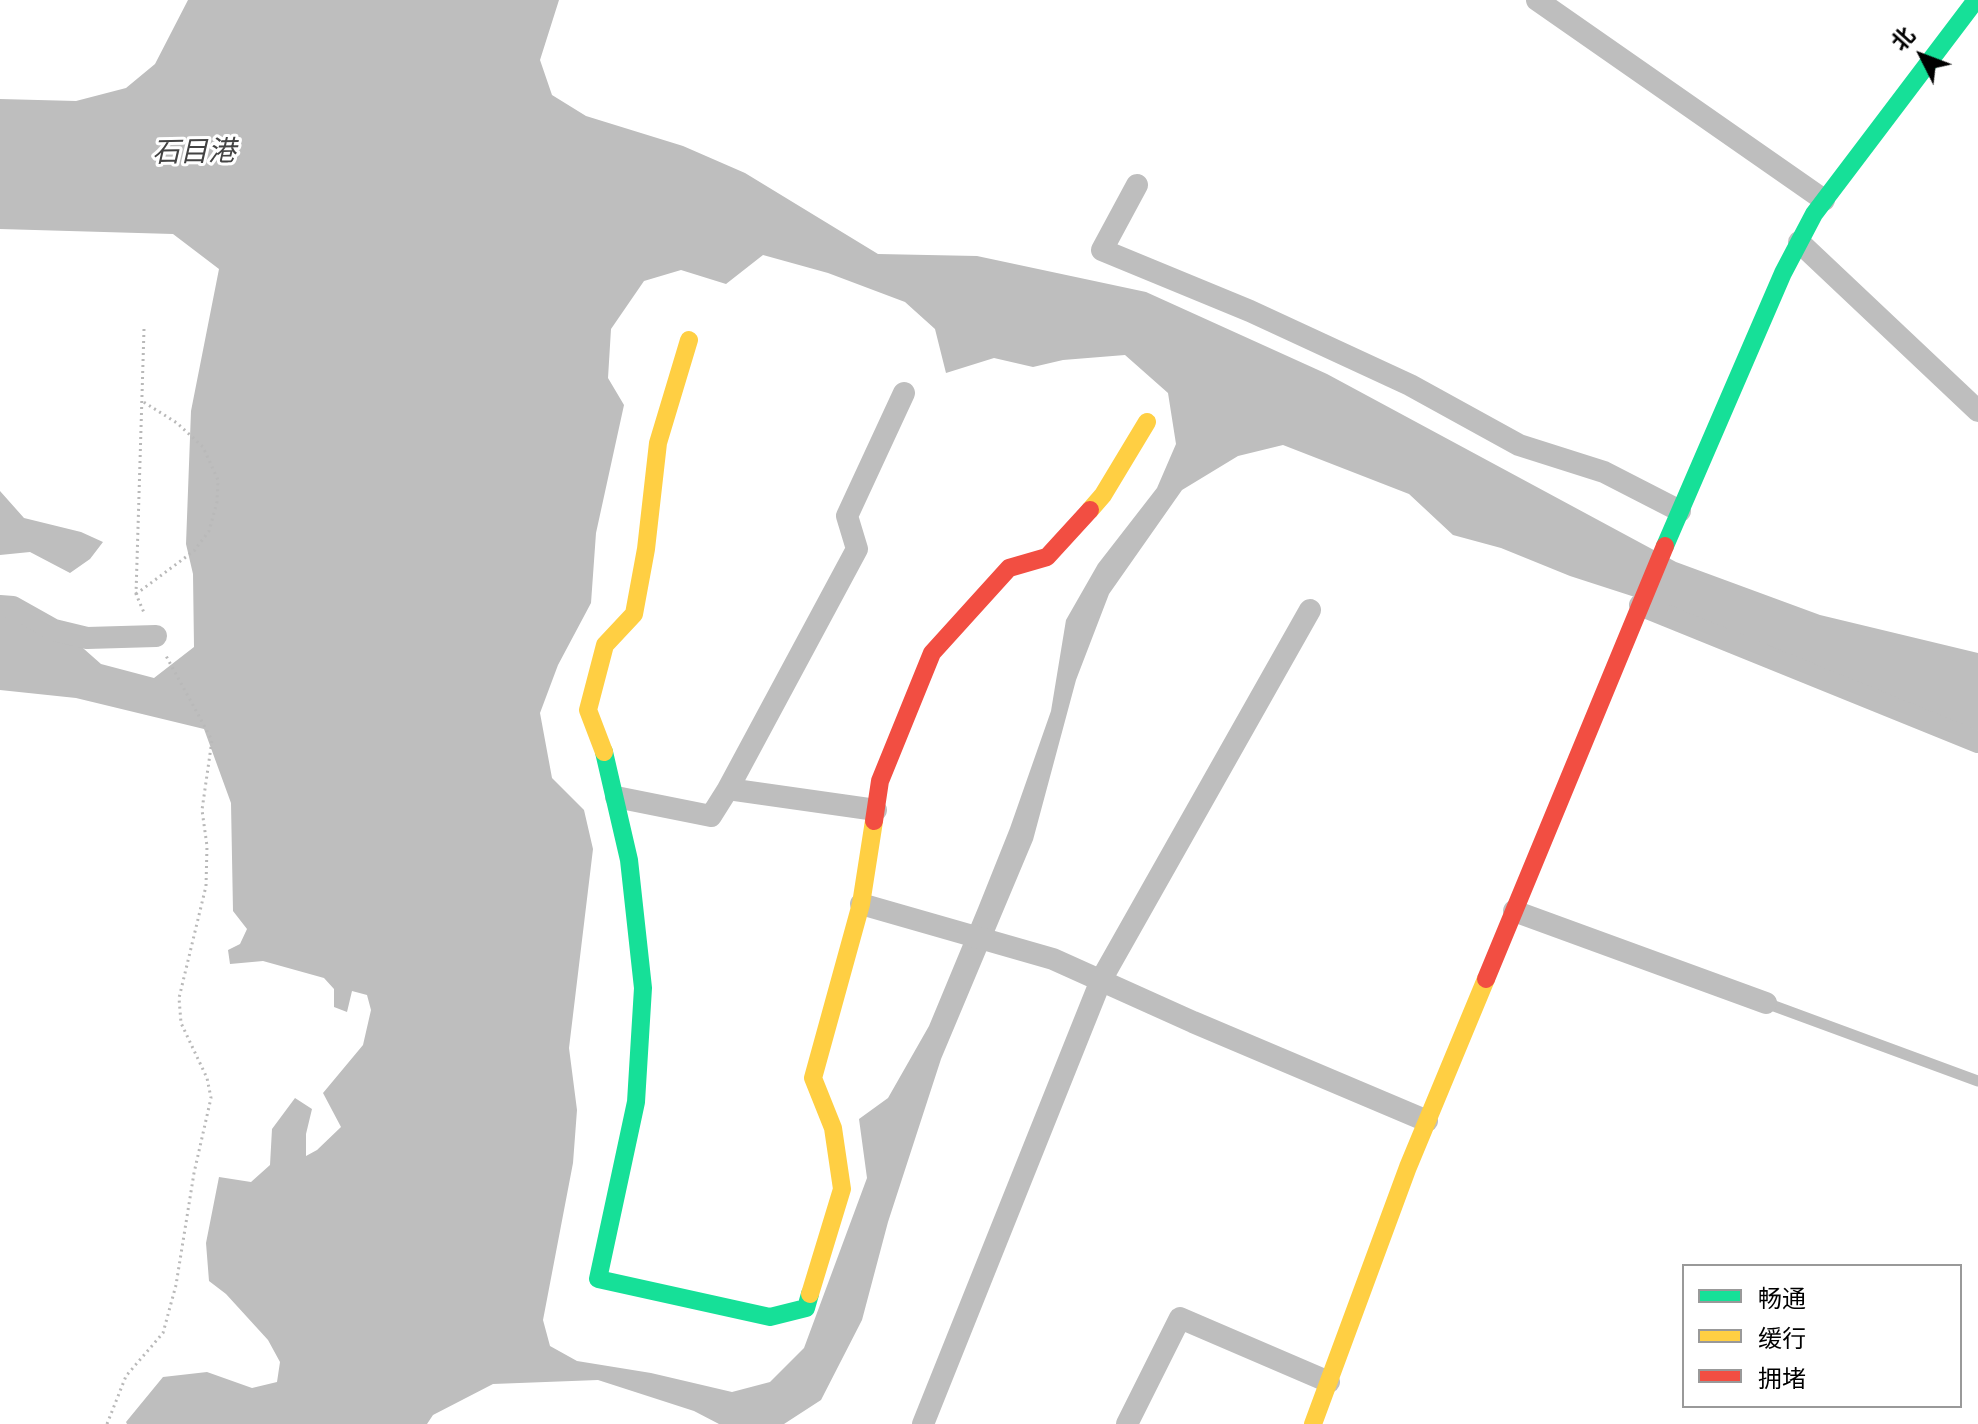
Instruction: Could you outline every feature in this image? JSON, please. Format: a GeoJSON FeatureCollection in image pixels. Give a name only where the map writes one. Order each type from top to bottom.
{"type":"FeatureCollection","features":[{"type":"Feature","properties":{"kind":"street"},"geometry":{"type":"LineString","coordinates":[[1537,0],[1824,200]]}},
{"type":"Feature","properties":{"kind":"street"},"geometry":{"type":"LineString","coordinates":[[1313,1424],[1427,1121],[1665,545],[1799,242],[1824,200],[1976,0]]}},
{"type":"Feature","properties":{"kind":"street"},"geometry":{"type":"LineString","coordinates":[[1137,185],[1102,250],[1250,311],[1410,385],[1519,445],[1604,472],[1680,511]]}},
{"type":"Feature","properties":{"kind":"street"},"geometry":{"type":"LineString","coordinates":[[1799,242],[1978,411]]}},
{"type":"Feature","properties":{"kind":"street"},"geometry":{"type":"LineString","coordinates":[[689,340],[658,443],[646,549],[634,614],[605,645],[588,710],[608,763],[629,860],[643,988],[636,1102],[598,1279],[770,1317],[806,1308],[842,1189],[833,1128],[813,1078],[861,904],[880,781],[932,653],[1009,568],[1047,557],[1103,495],[1147,422]]}},
{"type":"Feature","properties":{"kind":"street"},"geometry":{"type":"LineString","coordinates":[[616,797],[711,816],[857,549],[847,516],[904,393]]}},
{"type":"Feature","properties":{"kind":"street"},"geometry":{"type":"LineString","coordinates":[[1640,605],[1978,742]]}},
{"type":"Feature","properties":{"kind":"street"},"geometry":{"type":"LineString","coordinates":[[0,606],[13,607],[54,630],[87,638],[156,636]]}},
{"type":"Feature","properties":{"kind":"street"},"geometry":{"type":"LineString","coordinates":[[923,1424],[1101,980],[1310,610]]}},
{"type":"Feature","properties":{"kind":"street"},"geometry":{"type":"LineString","coordinates":[[728,789],[876,810]]}},
{"type":"Feature","properties":{"kind":"street"},"geometry":{"type":"LineString","coordinates":[[861,904],[1053,959],[1427,1121]]}},
{"type":"Feature","properties":{"kind":"street"},"geometry":{"type":"LineString","coordinates":[[1514,911],[1766,1003]]}},
{"type":"Feature","properties":{"kind":"street"},"geometry":{"type":"LineString","coordinates":[[1127,1424],[1180,1318],[1329,1382]]}},
{"type":"Feature","properties":{"kind":"lane"},"geometry":{"type":"LineString","coordinates":[[1766,1003],[1978,1081]]}},
{"type":"Feature","properties":{"kind":"path"},"geometry":{"type":"LineString","coordinates":[[107,1424],[126,1376],[163,1333],[176,1285],[194,1173],[211,1098],[207,1078],[181,1023],[179,998],[206,886],[207,846],[202,810],[212,740],[136,594],[144,329]]}},
{"type":"Feature","properties":{"kind":"path"},"geometry":{"type":"LineString","coordinates":[[136,594],[194,551],[209,531],[217,502],[218,480],[203,447],[177,423],[142,401]]}},
{"type":"Feature","properties":{"kind":"water","name":"石目港"},"geometry":{"type":"Polygon","coordinates":[[[188,0],[559,0],[540,60],[552,95],[586,116],[683,146],[745,173],[878,254],[977,256],[1146,292],[1327,374],[1676,562],[1820,615],[1978,653],[1978,731],[1675,610],[1570,576],[1501,548],[1453,535],[1409,494],[1283,445],[1238,456],[1182,490],[1109,594],[1076,680],[1033,840],[941,1059],[888,1222],[862,1320],[821,1400],[784,1424],[719,1424],[694,1411],[598,1380],[493,1384],[433,1415],[427,1424],[127,1424],[163,1377],[207,1372],[252,1388],[277,1382],[280,1362],[268,1340],[226,1294],[209,1281],[206,1243],[219,1177],[251,1182],[270,1165],[272,1129],[295,1098],[312,1109],[306,1134],[306,1156],[341,1127],[323,1093],[363,1045],[371,1010],[367,995],[352,991],[347,1012],[334,1007],[334,989],[324,978],[263,961],[230,964],[228,950],[240,944],[247,929],[233,911],[231,803],[204,729],[76,698],[0,690],[0,608],[58,626],[101,664],[154,678],[194,647],[193,574],[186,544],[191,411],[219,269],[173,234],[0,229],[0,99],[76,101],[126,88],[155,64],[188,0]],[[763,255],[726,284],[681,270],[644,281],[611,329],[608,378],[624,405],[596,533],[591,603],[558,665],[540,713],[552,778],[584,810],[593,849],[569,1048],[577,1110],[573,1163],[543,1320],[550,1346],[577,1361],[651,1373],[732,1392],[770,1382],[804,1348],[867,1178],[859,1119],[888,1098],[929,1026],[978,908],[1051,711],[1066,620],[1098,564],[1157,488],[1176,444],[1168,393],[1125,355],[1063,360],[1033,367],[994,358],[946,373],[935,329],[905,302],[828,273],[763,255]]]}},
{"type":"Feature","properties":{"kind":"water"},"geometry":{"type":"Polygon","coordinates":[[[0,491],[24,518],[81,532],[103,542],[90,559],[70,573],[30,552],[0,555],[0,491]]]}},
{"type":"Feature","properties":{"kind":"traffic: fast"},"geometry":{"type":"LineString","coordinates":[[1665,546],[1783,273],[1814,214],[1976,0]]}},
{"type":"Feature","properties":{"kind":"traffic: fast"},"geometry":{"type":"LineString","coordinates":[[604,752],[629,860],[643,988],[636,1102],[598,1279],[770,1317],[806,1308],[810,1294]]}},
{"type":"Feature","properties":{"kind":"traffic: slow"},"geometry":{"type":"LineString","coordinates":[[604,752],[588,710],[605,645],[634,614],[646,549],[658,443],[689,340]]}},
{"type":"Feature","properties":{"kind":"traffic: slow"},"geometry":{"type":"LineString","coordinates":[[1090,510],[1103,495],[1147,422]]}},
{"type":"Feature","properties":{"kind":"traffic: slow"},"geometry":{"type":"LineString","coordinates":[[810,1294],[842,1189],[833,1128],[813,1078],[861,904],[874,821]]}},
{"type":"Feature","properties":{"kind":"traffic: slow"},"geometry":{"type":"LineString","coordinates":[[1313,1424],[1408,1167],[1486,979]]}},
{"type":"Feature","properties":{"kind":"traffic: jam"},"geometry":{"type":"LineString","coordinates":[[874,821],[880,781],[932,653],[1009,568],[1047,557],[1090,510]]}},
{"type":"Feature","properties":{"kind":"traffic: jam"},"geometry":{"type":"LineString","coordinates":[[1486,979],[1665,546]]}}]}
